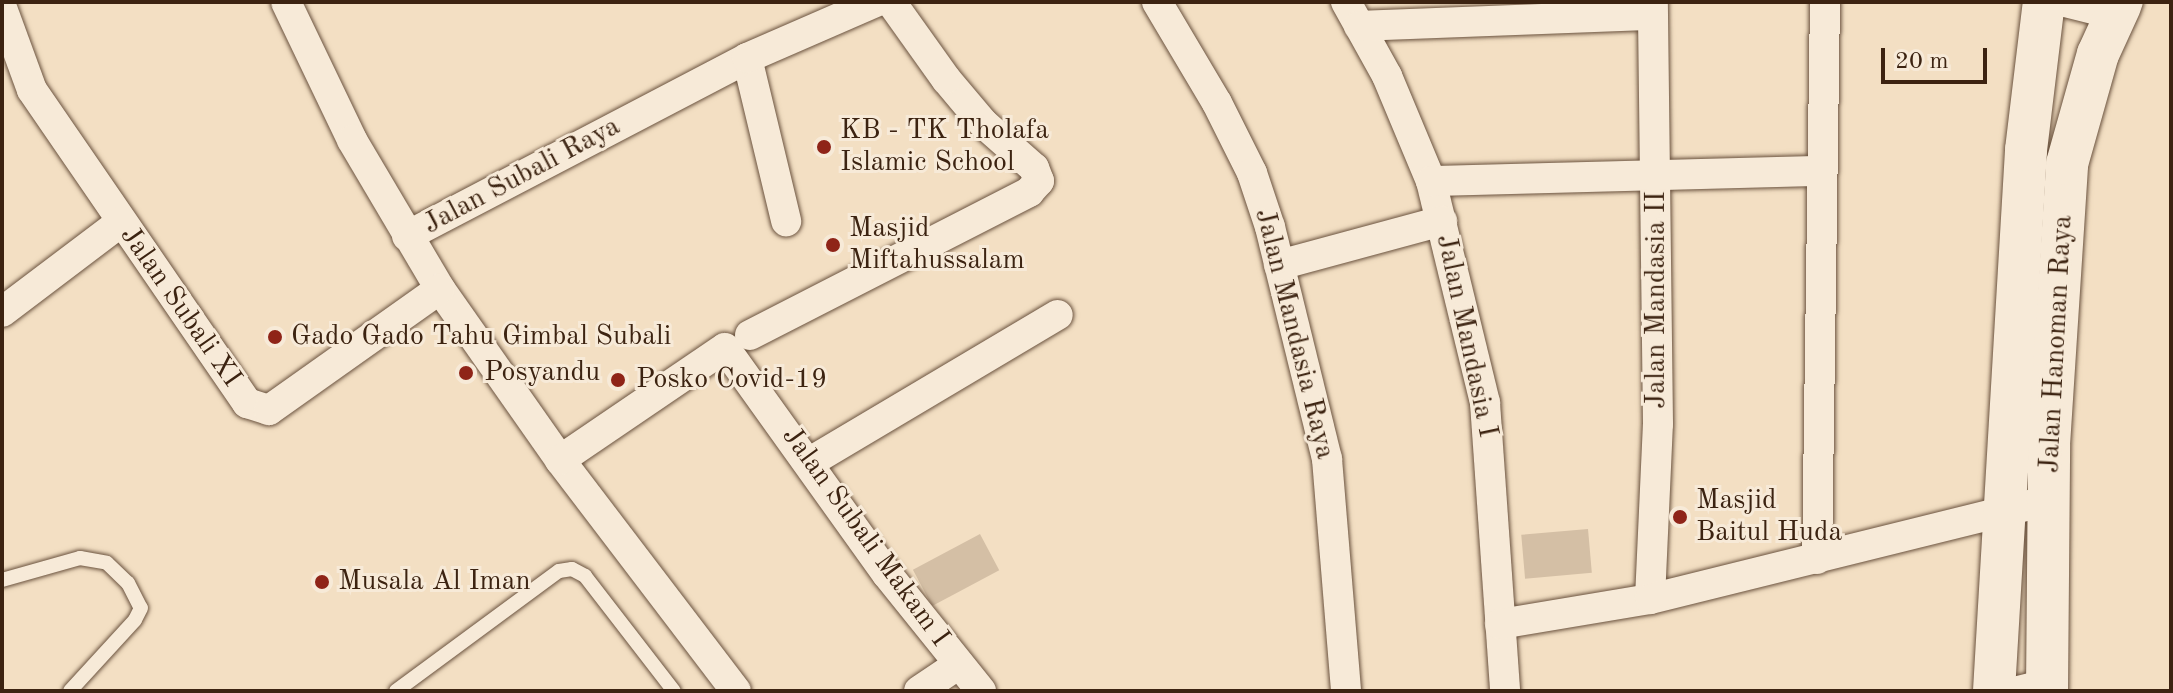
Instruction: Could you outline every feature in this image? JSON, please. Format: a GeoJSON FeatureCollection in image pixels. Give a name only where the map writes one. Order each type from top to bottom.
{"type":"FeatureCollection","features":[{"type":"Feature","properties":{"kind":"street","name":"Jalan Subali Raya"},"geometry":{"type":"LineString","coordinates":[[286,2],[352,140],[407,236],[747,58],[876,2]]}},
{"type":"Feature","properties":{"kind":"street"},"geometry":{"type":"LineString","coordinates":[[750,335],[1029,192],[1039,181],[1034,168],[983,123],[946,79],[891,2]]}},
{"type":"Feature","properties":{"kind":"street","name":"Jalan Mandasia Raya"},"geometry":{"type":"LineString","coordinates":[[1157,2],[1252,173],[1279,265],[1327,459],[1346,691]]}},
{"type":"Feature","properties":{"kind":"street"},"geometry":{"type":"LineString","coordinates":[[1817,559],[1819,171],[1825,2]]}},
{"type":"Feature","properties":{"kind":"street","name":"Jalan Hanoman Raya"},"geometry":{"type":"LineString","coordinates":[[1994,691],[2002,512],[2026,150],[2044,2]]}},
{"type":"Feature","properties":{"kind":"street"},"geometry":{"type":"LineString","coordinates":[[2065,2],[2101,11],[2124,4]]}},
{"type":"Feature","properties":{"kind":"street","name":"Jalan Hanoman Raya"},"geometry":{"type":"LineString","coordinates":[[2038,689],[2067,164],[2098,54],[2124,4]]}},
{"type":"Feature","properties":{"kind":"street","name":"Jalan Subali XI"},"geometry":{"type":"LineString","coordinates":[[2,8],[32,90],[247,403],[258,410],[269,410],[440,289]]}},
{"type":"Feature","properties":{"kind":"street"},"geometry":{"type":"LineString","coordinates":[[1352,14],[1652,8]]}},
{"type":"Feature","properties":{"kind":"street","name":"Jalan Mandasia II"},"geometry":{"type":"LineString","coordinates":[[1650,599],[1658,424],[1652,8]]}},
{"type":"Feature","properties":{"kind":"street","name":"Jalan Mandasia I"},"geometry":{"type":"LineString","coordinates":[[1352,14],[1387,76],[1431,181],[1485,403],[1505,691]]}},
{"type":"Feature","properties":{"kind":"street"},"geometry":{"type":"LineString","coordinates":[[747,58],[786,221]]}},
{"type":"Feature","properties":{"kind":"street"},"geometry":{"type":"LineString","coordinates":[[1431,181],[1819,171]]}},
{"type":"Feature","properties":{"kind":"street"},"geometry":{"type":"LineString","coordinates":[[1279,265],[1442,221]]}},
{"type":"Feature","properties":{"kind":"street"},"geometry":{"type":"LineString","coordinates":[[2,312],[121,222]]}},
{"type":"Feature","properties":{"kind":"street"},"geometry":{"type":"LineString","coordinates":[[407,236],[440,289],[560,460],[736,691]]}},
{"type":"Feature","properties":{"kind":"street"},"geometry":{"type":"LineString","coordinates":[[810,462],[1058,315]]}},
{"type":"Feature","properties":{"kind":"street","name":"Jalan Subali Makam I"},"geometry":{"type":"LineString","coordinates":[[560,460],[725,348],[810,462],[887,574],[981,691]]}},
{"type":"Feature","properties":{"kind":"street"},"geometry":{"type":"LineString","coordinates":[[1500,624],[1650,599],[2049,500]]}},
{"type":"Feature","properties":{"kind":"street"},"geometry":{"type":"LineString","coordinates":[[919,691],[959,664]]}},
{"type":"Feature","properties":{"kind":"lane"},"geometry":{"type":"LineString","coordinates":[[2,580],[80,558],[107,563],[128,583],[141,608],[135,620],[70,691]]}},
{"type":"Feature","properties":{"kind":"lane"},"geometry":{"type":"LineString","coordinates":[[396,691],[559,571],[572,569],[585,576],[674,691]]}},
{"type":"Feature","properties":{"kind":"shaded area"},"geometry":{"type":"Polygon","coordinates":[[[1588,529],[1592,573],[1525,579],[1521,535],[1588,529]]]}},
{"type":"Feature","properties":{"kind":"shaded area"},"geometry":{"type":"Polygon","coordinates":[[[980,534],[999,570],[932,606],[913,570],[980,534]]]}},
{"type":"Feature","properties":{"kind":"place","name":"KB - TK Tholafa Islamic School"},"geometry":{"type":"Point","coordinates":[824,147]}},
{"type":"Feature","properties":{"kind":"place","name":"Masjid Miftahussalam"},"geometry":{"type":"Point","coordinates":[833,245]}},
{"type":"Feature","properties":{"kind":"place","name":"Gado Gado Tahu Gimbal Subali"},"geometry":{"type":"Point","coordinates":[275,337]}},
{"type":"Feature","properties":{"kind":"place","name":"Posyandu"},"geometry":{"type":"Point","coordinates":[466,373]}},
{"type":"Feature","properties":{"kind":"place","name":"Posko Covid-19"},"geometry":{"type":"Point","coordinates":[618,380]}},
{"type":"Feature","properties":{"kind":"place","name":"Masjid Baitul Huda"},"geometry":{"type":"Point","coordinates":[1680,517]}},
{"type":"Feature","properties":{"kind":"place","name":"Musala Al Iman"},"geometry":{"type":"Point","coordinates":[322,582]}}]}
